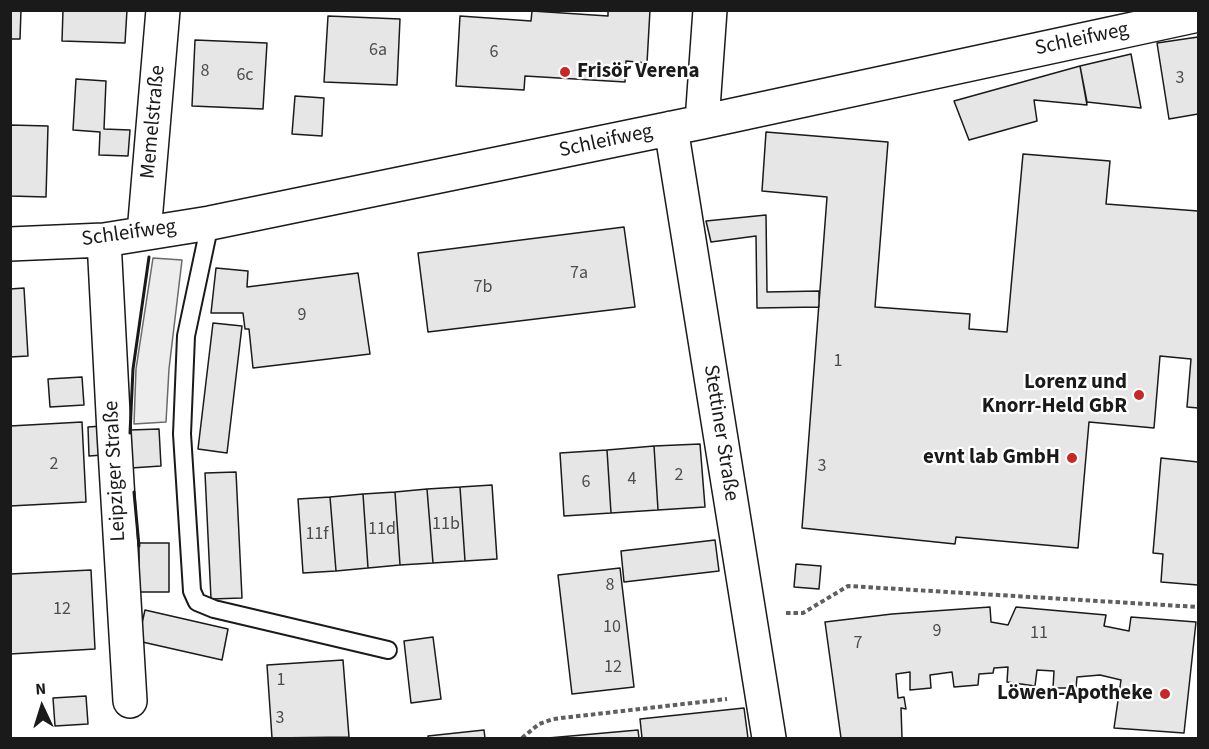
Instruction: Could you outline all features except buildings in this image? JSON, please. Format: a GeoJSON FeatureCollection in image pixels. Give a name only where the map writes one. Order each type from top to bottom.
{"type":"FeatureCollection","features":[{"type":"Feature","properties":{"kind":"street","name":"Memelstraße"},"geometry":{"type":"LineString","coordinates":[[144,233],[163,10]]}},
{"type":"Feature","properties":{"kind":"street","name":"Stettiner Straße"},"geometry":{"type":"LineString","coordinates":[[710,10],[686,125],[749,613],[769,738]]}},
{"type":"Feature","properties":{"kind":"street","name":"Schleifweg"},"geometry":{"type":"LineString","coordinates":[[10,244],[104,240],[210,223],[686,125],[1198,15]]}},
{"type":"Feature","properties":{"kind":"street","name":"Leipziger Straße"},"geometry":{"type":"LineString","coordinates":[[104,240],[130,701]]}},
{"type":"Feature","properties":{"kind":"lane"},"geometry":{"type":"LineString","coordinates":[[210,223],[186,336],[182,434],[192,591],[197,602],[214,609],[388,650]]}},
{"type":"Feature","properties":{"kind":"path"},"geometry":{"type":"LineString","coordinates":[[749,613],[803,613],[848,586],[1198,607]]}},
{"type":"Feature","properties":{"kind":"path"},"geometry":{"type":"LineString","coordinates":[[522,738],[539,724],[553,719],[762,695]]}},
{"type":"Feature","properties":{"kind":"shaded area"},"geometry":{"type":"Polygon","coordinates":[[[153,258],[182,260],[169,369],[166,422],[134,424],[136,369],[153,258]]]}},
{"type":"Feature","properties":{"kind":"wall"},"geometry":{"type":"LineString","coordinates":[[130,433],[133,369],[149,257]]}},
{"type":"Feature","properties":{"kind":"wall"},"geometry":{"type":"LineString","coordinates":[[134,492],[139,546]]}},
{"type":"Feature","properties":{"kind":"place","name":"Frisör Verena"},"geometry":{"type":"Point","coordinates":[565,72]}},
{"type":"Feature","properties":{"kind":"place","name":"Lorenz und Knorr-Held GbR"},"geometry":{"type":"Point","coordinates":[1139,395]}},
{"type":"Feature","properties":{"kind":"place","name":"evnt lab GmbH"},"geometry":{"type":"Point","coordinates":[1072,458]}},
{"type":"Feature","properties":{"kind":"place","name":"Löwen-Apotheke"},"geometry":{"type":"Point","coordinates":[1165,694]}}]}
